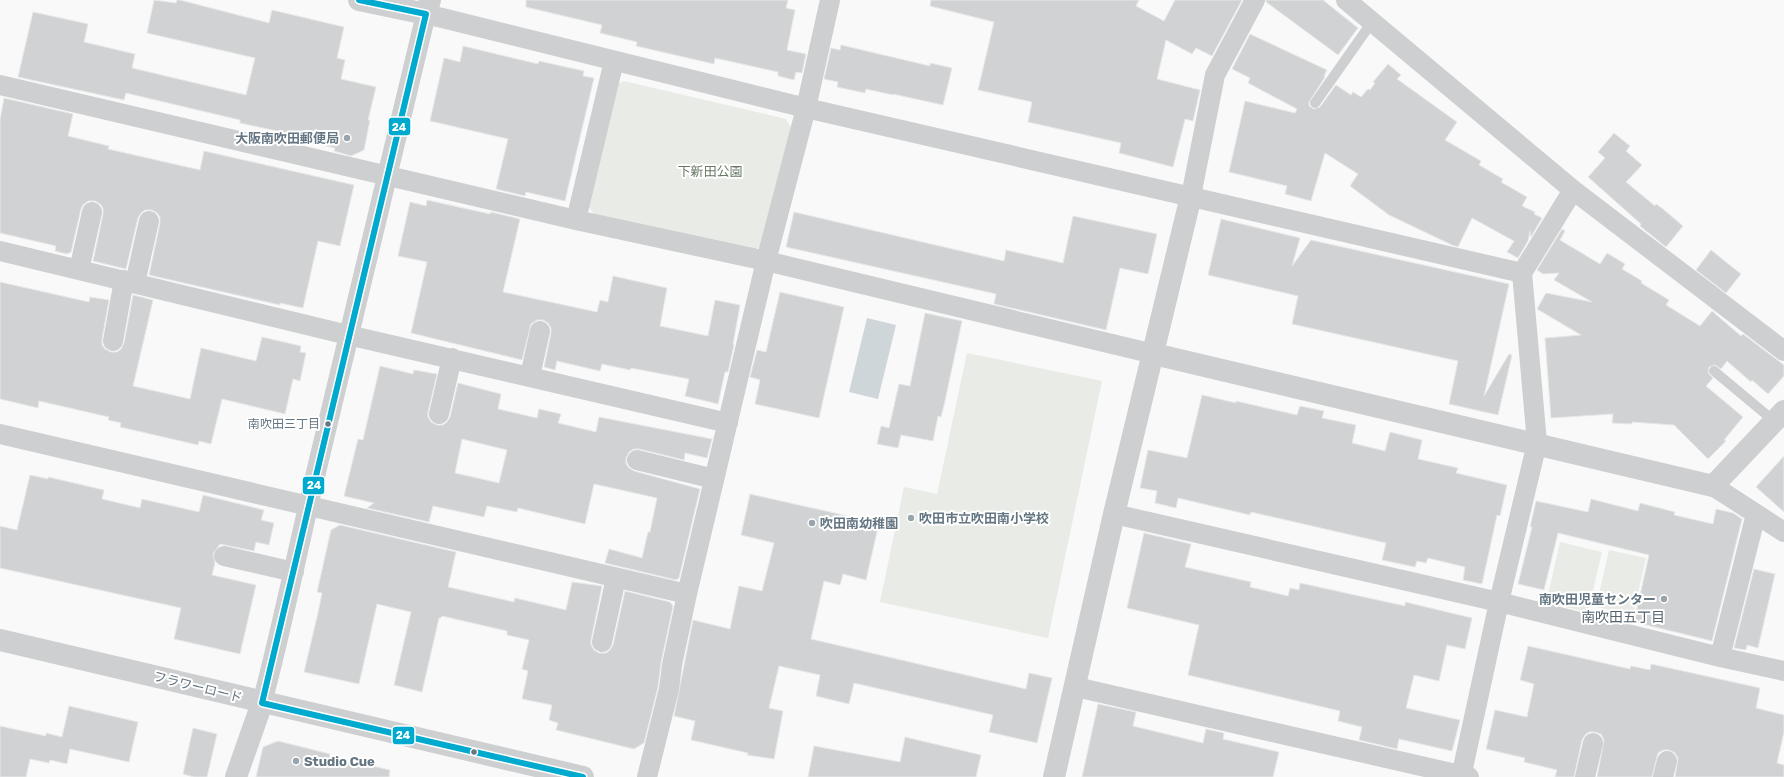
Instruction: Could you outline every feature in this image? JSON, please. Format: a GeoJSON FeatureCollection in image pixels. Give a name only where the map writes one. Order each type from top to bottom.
{"type":"FeatureCollection","features":[{"type":"Feature","properties":{"kind":"street"},"geometry":{"type":"LineString","coordinates":[[359,0],[428,7],[614,60],[806,108],[1522,273]]}},
{"type":"Feature","properties":{"kind":"street"},"geometry":{"type":"LineString","coordinates":[[647,777],[669,689],[672,665],[687,594],[714,479],[766,261],[806,108],[830,0]]}},
{"type":"Feature","properties":{"kind":"street"},"geometry":{"type":"LineString","coordinates":[[1054,777],[1076,686],[1114,514],[1154,354],[1191,196],[1215,75],[1255,0]]}},
{"type":"Feature","properties":{"kind":"street"},"geometry":{"type":"LineString","coordinates":[[1346,0],[1573,190],[1784,352]]}},
{"type":"Feature","properties":{"kind":"street"},"geometry":{"type":"LineString","coordinates":[[236,777],[262,702],[294,572],[348,335],[428,7]]}},
{"type":"Feature","properties":{"kind":"street"},"geometry":{"type":"LineString","coordinates":[[576,220],[614,60]]}},
{"type":"Feature","properties":{"kind":"street"},"geometry":{"type":"LineString","coordinates":[[0,85],[576,220],[766,261],[1713,486],[1784,532]]}},
{"type":"Feature","properties":{"kind":"street"},"geometry":{"type":"LineString","coordinates":[[1076,686],[1464,776],[1499,602],[1537,443],[1522,273],[1573,190]]}},
{"type":"Feature","properties":{"kind":"street"},"geometry":{"type":"LineString","coordinates":[[79,270],[92,212]]}},
{"type":"Feature","properties":{"kind":"street"},"geometry":{"type":"LineString","coordinates":[[113,341],[149,221]]}},
{"type":"Feature","properties":{"kind":"street"},"geometry":{"type":"LineString","coordinates":[[0,252],[348,335],[728,423]]}},
{"type":"Feature","properties":{"kind":"street"},"geometry":{"type":"LineString","coordinates":[[530,376],[540,331]]}},
{"type":"Feature","properties":{"kind":"street"},"geometry":{"type":"LineString","coordinates":[[439,414],[452,358]]}},
{"type":"Feature","properties":{"kind":"street"},"geometry":{"type":"LineString","coordinates":[[1713,486],[1779,416]]}},
{"type":"Feature","properties":{"kind":"street"},"geometry":{"type":"LineString","coordinates":[[0,434],[687,594]]}},
{"type":"Feature","properties":{"kind":"street"},"geometry":{"type":"LineString","coordinates":[[637,460],[714,479]]}},
{"type":"Feature","properties":{"kind":"street"},"geometry":{"type":"LineString","coordinates":[[1114,514],[1499,602],[1720,657],[1784,671]]}},
{"type":"Feature","properties":{"kind":"street"},"geometry":{"type":"LineString","coordinates":[[1720,657],[1756,514]]}},
{"type":"Feature","properties":{"kind":"street"},"geometry":{"type":"LineString","coordinates":[[224,556],[294,572]]}},
{"type":"Feature","properties":{"kind":"street"},"geometry":{"type":"LineString","coordinates":[[602,642],[616,578]]}},
{"type":"Feature","properties":{"kind":"street","name":"フラワーロード"},"geometry":{"type":"LineString","coordinates":[[0,640],[583,777]]}},
{"type":"Feature","properties":{"kind":"street"},"geometry":{"type":"LineString","coordinates":[[1585,777],[1593,743]]}},
{"type":"Feature","properties":{"kind":"lane"},"geometry":{"type":"LineString","coordinates":[[1315,102],[1372,22]]}},
{"type":"Feature","properties":{"kind":"lane"},"geometry":{"type":"LineString","coordinates":[[1714,371],[1779,416]]}},
{"type":"Feature","properties":{"kind":"green space","name":"下新田公園"},"geometry":{"type":"Polygon","coordinates":[[[624,81],[786,119],[791,128],[764,244],[752,252],[594,214],[587,205],[616,85],[624,81]]]}},
{"type":"Feature","properties":{"kind":"green space"},"geometry":{"type":"Polygon","coordinates":[[[967,353],[1102,381],[1048,638],[880,602],[904,487],[937,494],[967,353]]]}},
{"type":"Feature","properties":{"kind":"green space"},"geometry":{"type":"Polygon","coordinates":[[[1560,542],[1602,552],[1588,612],[1546,603],[1560,542]]]}},
{"type":"Feature","properties":{"kind":"green space"},"geometry":{"type":"Polygon","coordinates":[[[1609,550],[1646,558],[1633,615],[1596,607],[1609,550]]]}},
{"type":"Feature","properties":{"kind":"shaded area"},"geometry":{"type":"Polygon","coordinates":[[[867,318],[896,325],[878,399],[849,392],[867,318]]]}},
{"type":"Feature","properties":{"kind":"building"},"geometry":{"type":"Polygon","coordinates":[[[154,0],[176,3],[177,0],[180,0],[269,23],[272,10],[344,27],[337,58],[345,60],[341,79],[376,87],[368,120],[370,120],[364,150],[351,156],[334,151],[335,148],[281,136],[282,132],[240,123],[240,120],[126,93],[124,100],[18,77],[33,12],[88,24],[84,42],[135,54],[132,68],[246,95],[255,58],[147,33],[154,0]]]}},
{"type":"Feature","properties":{"kind":"building"},"geometry":{"type":"Polygon","coordinates":[[[526,0],[788,0],[786,8],[795,10],[787,50],[806,54],[802,73],[796,72],[794,80],[778,76],[778,72],[715,58],[714,64],[636,46],[637,42],[600,33],[602,25],[526,7],[526,0]]]}},
{"type":"Feature","properties":{"kind":"building"},"geometry":{"type":"Polygon","coordinates":[[[931,0],[1139,0],[1136,6],[1164,21],[1175,0],[1242,0],[1212,56],[1196,48],[1192,54],[1166,40],[1157,79],[1200,90],[1193,121],[1185,119],[1173,167],[1119,153],[1121,143],[1028,122],[1032,102],[978,90],[994,22],[930,6],[931,0]]]}},
{"type":"Feature","properties":{"kind":"building"},"geometry":{"type":"Polygon","coordinates":[[[1266,0],[1323,0],[1358,28],[1338,55],[1266,2],[1266,0]]]}},
{"type":"Feature","properties":{"kind":"building"},"geometry":{"type":"Polygon","coordinates":[[[1250,34],[1327,70],[1324,76],[1325,77],[1309,102],[1309,106],[1314,109],[1320,107],[1336,85],[1351,95],[1353,92],[1361,97],[1368,89],[1370,90],[1375,83],[1373,82],[1388,64],[1401,75],[1397,79],[1457,122],[1445,140],[1481,161],[1479,165],[1503,179],[1501,182],[1527,197],[1522,206],[1535,212],[1534,214],[1542,218],[1531,237],[1530,231],[1528,241],[1518,258],[1507,252],[1514,241],[1472,218],[1458,247],[1389,215],[1350,186],[1358,174],[1325,153],[1311,201],[1285,194],[1287,186],[1229,172],[1245,101],[1295,113],[1297,109],[1248,83],[1250,78],[1232,69],[1250,34]]]}},
{"type":"Feature","properties":{"kind":"building"},"geometry":{"type":"Polygon","coordinates":[[[841,45],[930,66],[930,63],[952,68],[943,105],[866,89],[865,93],[837,87],[838,82],[824,79],[831,48],[840,50],[841,45]]]}},
{"type":"Feature","properties":{"kind":"building"},"geometry":{"type":"Polygon","coordinates":[[[463,46],[538,64],[539,61],[584,71],[583,76],[594,78],[565,201],[526,192],[525,196],[496,189],[508,139],[430,121],[444,58],[460,62],[463,46]]]}},
{"type":"Feature","properties":{"kind":"building"},"geometry":{"type":"Polygon","coordinates":[[[4,98],[73,114],[68,136],[109,146],[108,149],[200,170],[204,151],[354,185],[340,246],[318,241],[303,308],[280,303],[280,305],[149,275],[160,223],[160,217],[152,210],[145,210],[138,218],[126,269],[93,261],[103,214],[103,208],[95,201],[88,201],[83,205],[71,252],[67,254],[55,251],[56,246],[0,233],[0,120],[4,98]]]}},
{"type":"Feature","properties":{"kind":"building"},"geometry":{"type":"Polygon","coordinates":[[[1614,133],[1630,146],[1626,151],[1642,165],[1626,182],[1655,206],[1656,204],[1683,226],[1666,247],[1640,226],[1641,224],[1588,177],[1605,158],[1598,152],[1614,133]]]}},
{"type":"Feature","properties":{"kind":"building"},"geometry":{"type":"Polygon","coordinates":[[[427,200],[520,219],[503,292],[597,312],[600,300],[608,302],[613,276],[667,288],[660,326],[708,336],[715,300],[740,305],[728,372],[725,372],[718,404],[685,396],[689,379],[602,364],[600,371],[557,361],[555,370],[544,367],[551,328],[548,323],[543,320],[537,320],[531,324],[522,360],[411,333],[427,262],[398,256],[410,202],[426,206],[427,200]]]}},
{"type":"Feature","properties":{"kind":"building"},"geometry":{"type":"Polygon","coordinates":[[[794,212],[1004,261],[1006,250],[1063,263],[1073,216],[1157,234],[1148,274],[1120,268],[1106,330],[994,304],[996,294],[786,247],[794,212]]]}},
{"type":"Feature","properties":{"kind":"building"},"geometry":{"type":"Polygon","coordinates":[[[1221,219],[1300,238],[1292,266],[1311,240],[1509,284],[1484,396],[1509,354],[1512,355],[1498,415],[1449,404],[1458,361],[1292,324],[1298,296],[1208,275],[1221,219]]]}},
{"type":"Feature","properties":{"kind":"building"},"geometry":{"type":"Polygon","coordinates":[[[1562,229],[1565,231],[1560,240],[1600,264],[1607,253],[1625,264],[1622,269],[1642,281],[1641,283],[1669,300],[1666,305],[1700,326],[1712,311],[1741,336],[1743,334],[1784,365],[1784,376],[1768,394],[1752,380],[1751,382],[1727,361],[1721,369],[1715,365],[1709,367],[1708,373],[1713,378],[1706,386],[1743,417],[1724,440],[1726,441],[1708,459],[1674,425],[1632,422],[1632,424],[1612,423],[1613,414],[1551,418],[1545,338],[1581,335],[1537,309],[1546,293],[1592,302],[1554,280],[1559,273],[1543,274],[1537,270],[1562,229]]]}},
{"type":"Feature","properties":{"kind":"building"},"geometry":{"type":"Polygon","coordinates":[[[1711,250],[1741,274],[1726,293],[1696,270],[1711,250]]]}},
{"type":"Feature","properties":{"kind":"building"},"geometry":{"type":"Polygon","coordinates":[[[0,282],[89,302],[90,297],[109,300],[102,345],[105,349],[111,352],[117,352],[121,349],[124,343],[133,295],[153,300],[133,386],[190,399],[201,348],[256,361],[262,337],[301,346],[300,352],[306,353],[300,381],[293,379],[285,414],[222,399],[211,444],[199,441],[198,445],[120,427],[121,423],[108,420],[109,417],[39,401],[38,408],[0,399],[0,282]]]}},
{"type":"Feature","properties":{"kind":"building"},"geometry":{"type":"Polygon","coordinates":[[[780,292],[844,307],[819,418],[755,404],[760,380],[750,377],[757,350],[766,352],[780,292]]]}},
{"type":"Feature","properties":{"kind":"building"},"geometry":{"type":"Polygon","coordinates":[[[925,313],[962,321],[945,401],[941,417],[938,416],[933,441],[901,435],[898,448],[877,444],[881,426],[889,428],[899,384],[910,386],[925,313]]]}},
{"type":"Feature","properties":{"kind":"building"},"geometry":{"type":"Polygon","coordinates":[[[380,366],[413,374],[414,370],[437,374],[428,417],[431,422],[437,425],[443,425],[450,417],[458,383],[501,394],[498,409],[537,418],[539,409],[561,414],[558,423],[596,432],[599,417],[712,439],[707,458],[685,453],[684,460],[634,449],[629,452],[626,458],[626,464],[634,471],[700,489],[679,578],[676,580],[605,563],[609,549],[642,558],[648,532],[650,532],[657,498],[594,484],[585,524],[518,508],[517,512],[487,506],[484,517],[433,506],[429,522],[367,508],[374,503],[344,496],[358,439],[363,440],[380,366]],[[462,439],[455,473],[499,483],[507,450],[462,439]]]}},
{"type":"Feature","properties":{"kind":"building"},"geometry":{"type":"Polygon","coordinates":[[[1202,395],[1297,415],[1300,406],[1324,411],[1322,418],[1356,425],[1352,443],[1385,451],[1390,432],[1422,440],[1418,459],[1458,468],[1456,473],[1507,485],[1500,516],[1497,515],[1482,584],[1463,580],[1465,567],[1428,558],[1426,563],[1417,561],[1415,567],[1382,560],[1386,543],[1251,512],[1250,515],[1178,498],[1176,508],[1155,503],[1157,491],[1140,488],[1148,450],[1187,458],[1202,395]]]}},
{"type":"Feature","properties":{"kind":"building"},"geometry":{"type":"Polygon","coordinates":[[[1784,456],[1784,512],[1756,487],[1784,456]]]}},
{"type":"Feature","properties":{"kind":"building"},"geometry":{"type":"Polygon","coordinates":[[[30,475],[48,479],[48,477],[104,490],[102,499],[140,508],[142,499],[199,512],[203,495],[264,510],[261,520],[274,523],[269,545],[256,542],[254,551],[220,544],[213,554],[215,563],[212,575],[256,585],[240,654],[174,639],[181,608],[0,568],[0,526],[17,530],[30,475]]]}},
{"type":"Feature","properties":{"kind":"building"},"geometry":{"type":"Polygon","coordinates":[[[750,494],[879,523],[866,580],[843,574],[840,585],[824,581],[811,639],[1026,689],[1029,673],[1052,678],[1037,743],[989,732],[993,715],[854,683],[849,704],[816,696],[820,675],[779,666],[769,708],[783,711],[774,759],[747,755],[748,753],[691,740],[695,721],[674,716],[693,620],[730,629],[739,586],[762,591],[774,543],[741,535],[750,494]]]}},
{"type":"Feature","properties":{"kind":"building"},"geometry":{"type":"Polygon","coordinates":[[[1591,499],[1638,511],[1640,503],[1675,512],[1674,515],[1713,524],[1716,509],[1733,513],[1742,519],[1712,641],[1634,622],[1649,555],[1558,533],[1544,590],[1518,584],[1532,527],[1530,527],[1536,501],[1588,512],[1591,499]]]}},
{"type":"Feature","properties":{"kind":"building"},"geometry":{"type":"Polygon","coordinates":[[[340,525],[456,552],[448,587],[514,602],[515,598],[566,610],[572,582],[602,586],[591,640],[591,645],[594,650],[599,653],[606,653],[613,645],[625,591],[670,602],[673,606],[661,663],[658,687],[644,743],[634,749],[556,730],[558,723],[549,720],[552,705],[522,699],[528,671],[522,669],[529,640],[507,635],[507,631],[442,616],[439,618],[422,692],[394,685],[411,612],[377,604],[359,684],[304,672],[322,593],[317,592],[331,530],[340,525]]]}},
{"type":"Feature","properties":{"kind":"building"},"geometry":{"type":"Polygon","coordinates":[[[1144,533],[1191,544],[1185,567],[1251,582],[1250,587],[1288,596],[1290,588],[1299,590],[1300,583],[1405,606],[1405,602],[1472,618],[1465,649],[1447,645],[1439,681],[1414,675],[1406,708],[1460,720],[1452,751],[1399,739],[1397,749],[1359,740],[1362,727],[1338,721],[1340,711],[1188,675],[1199,625],[1127,608],[1144,533]]]}},
{"type":"Feature","properties":{"kind":"building"},"geometry":{"type":"Polygon","coordinates":[[[1754,569],[1775,574],[1758,648],[1747,645],[1746,650],[1734,648],[1754,569]]]}},
{"type":"Feature","properties":{"kind":"building"},"geometry":{"type":"Polygon","coordinates":[[[1528,646],[1630,669],[1631,666],[1650,670],[1651,664],[1760,688],[1756,708],[1784,715],[1784,732],[1777,763],[1784,765],[1784,777],[1675,777],[1678,758],[1675,753],[1669,750],[1663,750],[1658,753],[1652,777],[1597,777],[1604,740],[1601,734],[1595,732],[1589,732],[1582,740],[1574,777],[1555,777],[1557,770],[1524,762],[1525,758],[1486,749],[1495,710],[1527,717],[1534,684],[1520,680],[1528,646]]]}},
{"type":"Feature","properties":{"kind":"building"},"geometry":{"type":"Polygon","coordinates":[[[1098,704],[1136,712],[1133,726],[1203,743],[1206,729],[1224,733],[1223,739],[1279,752],[1273,777],[1082,777],[1098,704]]]}},
{"type":"Feature","properties":{"kind":"building"},"geometry":{"type":"Polygon","coordinates":[[[69,706],[138,722],[129,762],[70,749],[67,764],[50,760],[49,763],[30,759],[26,777],[0,777],[0,726],[46,736],[46,733],[62,737],[69,706]]]}},
{"type":"Feature","properties":{"kind":"building"},"geometry":{"type":"Polygon","coordinates":[[[193,728],[217,734],[207,777],[194,777],[183,774],[193,728]]]}},
{"type":"Feature","properties":{"kind":"building"},"geometry":{"type":"Polygon","coordinates":[[[905,737],[981,755],[976,777],[808,777],[814,746],[900,762],[905,737]]]}},
{"type":"Feature","properties":{"kind":"building"},"geometry":{"type":"Polygon","coordinates":[[[278,741],[330,754],[329,756],[390,770],[389,777],[256,777],[263,747],[278,741]]]}},
{"type":"Feature","properties":{"kind":"transit line","name":"24"},"geometry":{"type":"LineString","coordinates":[[359,0],[426,14],[262,703],[583,777]]}},
{"type":"Feature","properties":{"kind":"place","name":"大阪南吹田郵便局"},"geometry":{"type":"Point","coordinates":[347,138]}},
{"type":"Feature","properties":{"kind":"place","name":"南吹田三丁目"},"geometry":{"type":"Point","coordinates":[328,424]}},
{"type":"Feature","properties":{"kind":"place","name":"吹田市立吹田南小学校"},"geometry":{"type":"Point","coordinates":[911,518]}},
{"type":"Feature","properties":{"kind":"place","name":"吹田南幼稚園"},"geometry":{"type":"Point","coordinates":[812,523]}},
{"type":"Feature","properties":{"kind":"place","name":"南吹田児童センター"},"geometry":{"type":"Point","coordinates":[1664,599]}},
{"type":"Feature","properties":{"kind":"place","name":"Studio Cue"},"geometry":{"type":"Point","coordinates":[296,761]}},
{"type":"Feature","properties":{"kind":"district","name":"南吹田五丁目"},"geometry":{"type":"Point","coordinates":[1623,617]}}]}
